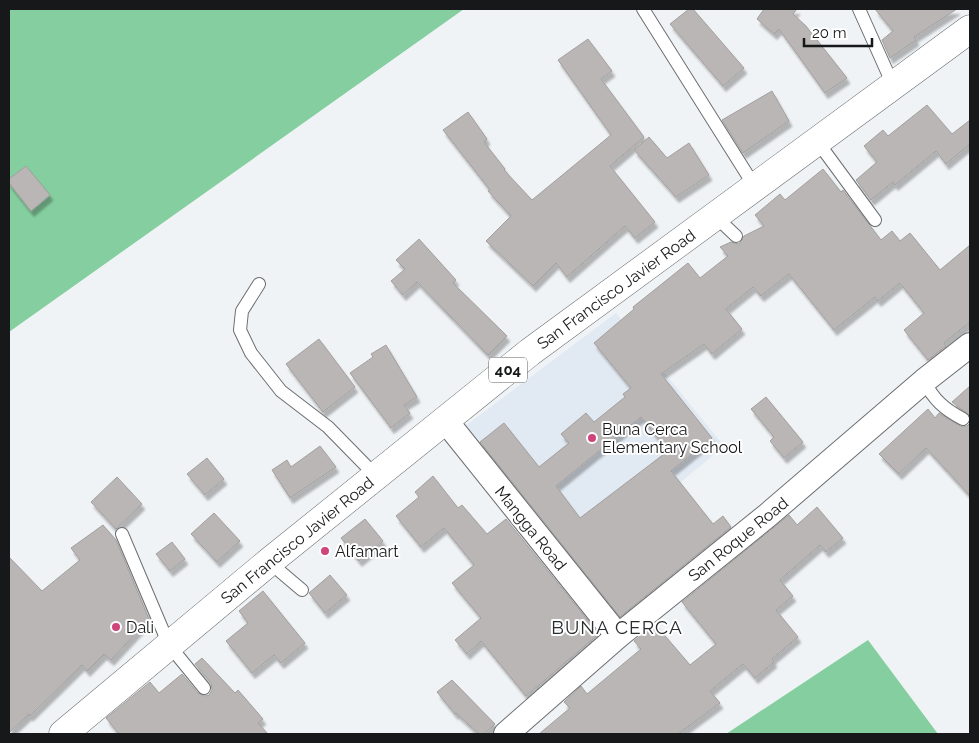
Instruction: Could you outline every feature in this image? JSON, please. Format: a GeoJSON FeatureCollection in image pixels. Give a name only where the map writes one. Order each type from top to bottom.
{"type":"FeatureCollection","features":[{"type":"Feature","properties":{"kind":"main road","name":"San Francisco Javier Road"},"geometry":{"type":"LineString","coordinates":[[63,734],[269,562],[530,352],[970,29]]}},
{"type":"Feature","properties":{"kind":"street","name":"San Roque Road"},"geometry":{"type":"LineString","coordinates":[[506,734],[618,636],[768,515],[924,381],[970,345]]}},
{"type":"Feature","properties":{"kind":"street","name":"Mangga Road"},"geometry":{"type":"LineString","coordinates":[[445,420],[618,636]]}},
{"type":"Feature","properties":{"kind":"lane"},"geometry":{"type":"LineString","coordinates":[[859,9],[893,85]]}},
{"type":"Feature","properties":{"kind":"lane"},"geometry":{"type":"LineString","coordinates":[[643,10],[755,186]]}},
{"type":"Feature","properties":{"kind":"lane"},"geometry":{"type":"LineString","coordinates":[[817,141],[875,220]]}},
{"type":"Feature","properties":{"kind":"lane"},"geometry":{"type":"LineString","coordinates":[[715,216],[736,236]]}},
{"type":"Feature","properties":{"kind":"lane"},"geometry":{"type":"LineString","coordinates":[[258,284],[242,311],[240,330],[251,353],[281,391],[328,427],[376,476]]}},
{"type":"Feature","properties":{"kind":"lane"},"geometry":{"type":"LineString","coordinates":[[924,381],[931,396],[943,408],[963,419]]}},
{"type":"Feature","properties":{"kind":"lane"},"geometry":{"type":"LineString","coordinates":[[122,534],[169,645],[204,688]]}},
{"type":"Feature","properties":{"kind":"lane"},"geometry":{"type":"LineString","coordinates":[[269,562],[302,590]]}},
{"type":"Feature","properties":{"kind":"shaded area","name":"Buna Cerca Elementary School"},"geometry":{"type":"Polygon","coordinates":[[[616,313],[724,446],[572,573],[460,430],[616,313]]]}},
{"type":"Feature","properties":{"kind":"green space"},"geometry":{"type":"Polygon","coordinates":[[[9,9],[464,9],[9,332],[9,9]]]}},
{"type":"Feature","properties":{"kind":"green space"},"geometry":{"type":"Polygon","coordinates":[[[868,640],[938,734],[726,734],[868,640]]]}},
{"type":"Feature","properties":{"kind":"building"},"geometry":{"type":"Polygon","coordinates":[[[689,9],[693,9],[744,68],[723,86],[670,24],[689,9]]]}},
{"type":"Feature","properties":{"kind":"building"},"geometry":{"type":"Polygon","coordinates":[[[764,9],[797,9],[793,14],[806,26],[847,78],[825,93],[779,29],[774,34],[757,19],[764,9]]]}},
{"type":"Feature","properties":{"kind":"building"},"geometry":{"type":"Polygon","coordinates":[[[875,9],[957,9],[914,37],[916,40],[890,58],[882,40],[893,31],[875,9]]]}},
{"type":"Feature","properties":{"kind":"building"},"geometry":{"type":"Polygon","coordinates":[[[588,39],[612,71],[601,79],[644,137],[610,166],[655,222],[635,238],[625,226],[567,277],[556,263],[533,286],[486,241],[511,216],[488,191],[490,190],[443,130],[468,112],[487,139],[484,142],[504,170],[532,200],[611,135],[558,60],[588,39]]]}},
{"type":"Feature","properties":{"kind":"building"},"geometry":{"type":"Polygon","coordinates":[[[772,91],[789,121],[743,153],[722,120],[772,91]]]}},
{"type":"Feature","properties":{"kind":"building"},"geometry":{"type":"Polygon","coordinates":[[[927,105],[952,134],[970,120],[970,144],[946,164],[936,151],[895,185],[893,182],[871,200],[856,180],[877,162],[864,146],[883,130],[888,136],[927,105]]]}},
{"type":"Feature","properties":{"kind":"building"},"geometry":{"type":"Polygon","coordinates":[[[649,137],[667,158],[689,143],[709,175],[676,197],[634,150],[649,137]]]}},
{"type":"Feature","properties":{"kind":"building"},"geometry":{"type":"Polygon","coordinates":[[[26,166],[50,195],[31,211],[9,183],[9,179],[26,166]]]}},
{"type":"Feature","properties":{"kind":"building"},"geometry":{"type":"Polygon","coordinates":[[[823,169],[841,192],[843,190],[881,240],[892,231],[900,241],[910,233],[940,270],[970,245],[970,322],[944,343],[946,346],[928,360],[904,330],[924,313],[900,283],[878,301],[875,297],[834,330],[789,274],[761,296],[753,287],[726,309],[742,329],[712,354],[704,344],[661,374],[712,438],[671,471],[713,524],[723,516],[731,527],[620,617],[480,442],[504,423],[539,467],[569,443],[561,434],[586,413],[594,422],[625,397],[623,394],[631,388],[594,343],[634,309],[633,307],[688,263],[700,278],[728,256],[720,247],[731,242],[739,244],[744,236],[764,226],[755,215],[780,194],[785,200],[823,169]],[[641,417],[556,486],[580,518],[668,451],[641,417]]]}},
{"type":"Feature","properties":{"kind":"building"},"geometry":{"type":"Polygon","coordinates":[[[419,239],[456,280],[453,283],[507,336],[488,355],[417,282],[403,295],[391,281],[405,269],[396,260],[419,239]]]}},
{"type":"Feature","properties":{"kind":"building"},"geometry":{"type":"Polygon","coordinates":[[[319,339],[355,387],[323,412],[286,364],[319,339]]]}},
{"type":"Feature","properties":{"kind":"building"},"geometry":{"type":"Polygon","coordinates":[[[386,345],[417,397],[404,405],[410,413],[391,428],[350,373],[373,357],[371,354],[386,345]]]}},
{"type":"Feature","properties":{"kind":"building"},"geometry":{"type":"Polygon","coordinates":[[[970,386],[970,416],[952,402],[970,386]]]}},
{"type":"Feature","properties":{"kind":"building"},"geometry":{"type":"Polygon","coordinates":[[[766,397],[803,442],[784,458],[770,441],[774,437],[751,409],[766,397]]]}},
{"type":"Feature","properties":{"kind":"building"},"geometry":{"type":"Polygon","coordinates":[[[928,409],[935,418],[939,413],[960,426],[967,426],[970,423],[970,496],[926,448],[899,474],[879,454],[928,409]]]}},
{"type":"Feature","properties":{"kind":"building"},"geometry":{"type":"Polygon","coordinates":[[[320,446],[336,467],[290,498],[272,470],[287,460],[291,467],[320,446]]]}},
{"type":"Feature","properties":{"kind":"building"},"geometry":{"type":"Polygon","coordinates":[[[207,458],[224,479],[205,495],[187,474],[207,458]]]}},
{"type":"Feature","properties":{"kind":"building"},"geometry":{"type":"Polygon","coordinates":[[[433,476],[458,508],[462,505],[487,534],[506,519],[599,634],[526,696],[481,641],[467,654],[455,640],[481,618],[452,583],[474,565],[444,528],[421,547],[396,516],[419,497],[415,492],[433,476]]]}},
{"type":"Feature","properties":{"kind":"building"},"geometry":{"type":"Polygon","coordinates":[[[117,477],[142,504],[116,529],[91,502],[117,477]]]}},
{"type":"Feature","properties":{"kind":"building"},"geometry":{"type":"Polygon","coordinates":[[[817,507],[843,538],[826,552],[820,545],[780,580],[793,596],[776,610],[798,637],[772,659],[774,662],[755,678],[743,664],[710,691],[720,703],[678,734],[539,734],[570,708],[564,702],[581,686],[587,694],[641,649],[634,641],[655,624],[690,665],[716,644],[682,602],[789,515],[797,525],[817,507]]]}},
{"type":"Feature","properties":{"kind":"building"},"geometry":{"type":"Polygon","coordinates":[[[214,513],[240,541],[217,562],[191,534],[214,513]]]}},
{"type":"Feature","properties":{"kind":"building"},"geometry":{"type":"Polygon","coordinates":[[[365,519],[383,541],[359,561],[341,538],[365,519]]]}},
{"type":"Feature","properties":{"kind":"building"},"geometry":{"type":"Polygon","coordinates":[[[103,525],[116,540],[149,619],[111,660],[104,654],[87,671],[82,665],[30,716],[29,714],[9,733],[9,557],[42,591],[80,560],[71,548],[103,525]]]}},
{"type":"Feature","properties":{"kind":"building"},"geometry":{"type":"Polygon","coordinates":[[[172,542],[185,559],[170,571],[156,554],[172,542]]]}},
{"type":"Feature","properties":{"kind":"building"},"geometry":{"type":"Polygon","coordinates":[[[330,575],[347,595],[325,613],[309,593],[330,575]]]}},
{"type":"Feature","properties":{"kind":"building"},"geometry":{"type":"Polygon","coordinates":[[[263,591],[305,643],[281,663],[274,655],[252,673],[226,641],[248,623],[239,611],[263,591]]]}},
{"type":"Feature","properties":{"kind":"building"},"geometry":{"type":"Polygon","coordinates":[[[202,658],[235,693],[238,690],[263,719],[258,723],[268,734],[119,734],[106,718],[150,682],[159,693],[182,674],[198,693],[205,696],[209,695],[212,690],[211,683],[195,664],[202,658]]]}},
{"type":"Feature","properties":{"kind":"building"},"geometry":{"type":"Polygon","coordinates":[[[452,680],[495,724],[484,734],[479,734],[455,714],[437,692],[452,680]]]}},
{"type":"Feature","properties":{"kind":"place","name":"Buna Cerca Elementary School"},"geometry":{"type":"Point","coordinates":[592,438]}},
{"type":"Feature","properties":{"kind":"place","name":"Alfamart"},"geometry":{"type":"Point","coordinates":[325,551]}},
{"type":"Feature","properties":{"kind":"place","name":"Dali"},"geometry":{"type":"Point","coordinates":[116,627]}},
{"type":"Feature","properties":{"kind":"district","name":"BUNA CERCA"},"geometry":{"type":"Point","coordinates":[617,627]}}]}
